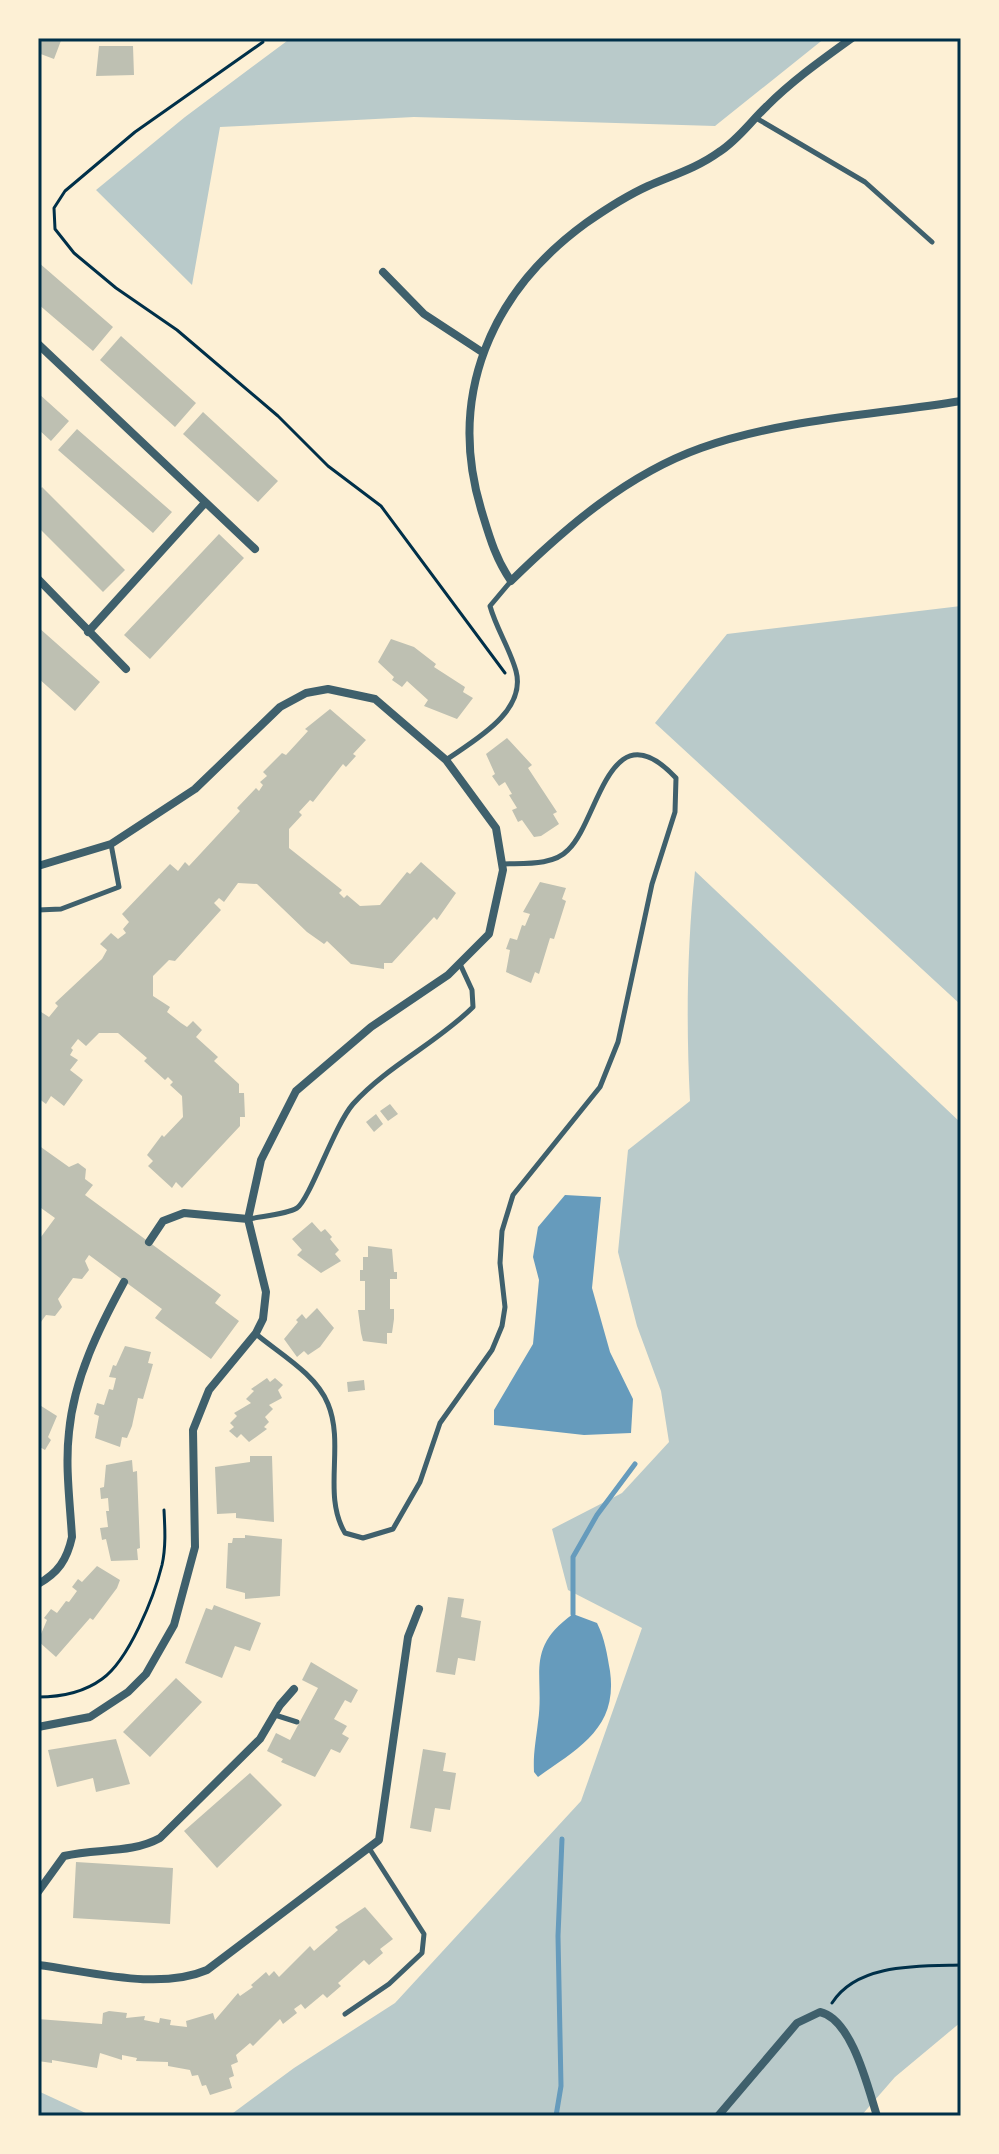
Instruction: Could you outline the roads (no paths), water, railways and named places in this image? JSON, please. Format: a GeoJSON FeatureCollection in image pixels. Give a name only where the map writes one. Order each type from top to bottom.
{"type":"FeatureCollection","features":[{"type":"Feature","properties":{"kind":"street"},"geometry":{"type":"LineString","coordinates":[[852,38],[812,67],[721,151],[694,168],[619,201],[583,225],[519,289],[495,325],[482,352],[470,402],[470,457],[494,554],[511,581],[598,505],[631,482],[699,449],[773,429],[961,401]]}},
{"type":"Feature","properties":{"kind":"street"},"geometry":{"type":"LineString","coordinates":[[383,272],[424,314],[482,352]]}},
{"type":"Feature","properties":{"kind":"street"},"geometry":{"type":"LineString","coordinates":[[38,344],[255,549]]}},
{"type":"Feature","properties":{"kind":"street"},"geometry":{"type":"LineString","coordinates":[[88,632],[204,504]]}},
{"type":"Feature","properties":{"kind":"street"},"geometry":{"type":"LineString","coordinates":[[38,579],[126,669]]}},
{"type":"Feature","properties":{"kind":"street"},"geometry":{"type":"LineString","coordinates":[[38,866],[111,844],[195,789],[280,707],[306,693],[328,689],[375,699],[446,760],[496,828],[503,864],[489,934],[460,964],[371,1027],[296,1091],[261,1160],[248,1219],[266,1292],[263,1319],[256,1333],[209,1390],[199,1409],[191,1462],[195,1547],[186,1589],[159,1654],[146,1674],[107,1708],[70,1723],[38,1727]]}},
{"type":"Feature","properties":{"kind":"street"},"geometry":{"type":"LineString","coordinates":[[149,1242],[163,1221],[184,1213],[248,1219]]}},
{"type":"Feature","properties":{"kind":"street"},"geometry":{"type":"LineString","coordinates":[[38,1584],[61,1566],[69,1552],[72,1537],[68,1433],[73,1399],[97,1331],[124,1282]]}},
{"type":"Feature","properties":{"kind":"street"},"geometry":{"type":"LineString","coordinates":[[38,1965],[141,1977],[188,1978],[207,1970],[379,1840],[408,1637],[419,1609]]}},
{"type":"Feature","properties":{"kind":"street"},"geometry":{"type":"LineString","coordinates":[[38,1892],[64,1856],[93,1849],[140,1849],[160,1838],[260,1739],[274,1714],[294,1689]]}},
{"type":"Feature","properties":{"kind":"street"},"geometry":{"type":"LineString","coordinates":[[718,2116],[797,2023],[808,2015],[827,2014],[850,2041],[877,2116]]}},
{"type":"Feature","properties":{"kind":"lane"},"geometry":{"type":"LineString","coordinates":[[756,118],[865,182],[932,242]]}},
{"type":"Feature","properties":{"kind":"lane"},"geometry":{"type":"LineString","coordinates":[[446,760],[495,724],[510,705],[516,671],[490,606],[495,596],[511,581]]}},
{"type":"Feature","properties":{"kind":"lane"},"geometry":{"type":"LineString","coordinates":[[256,1333],[315,1383],[328,1404],[336,1461],[337,1519],[345,1533],[363,1538],[393,1529],[420,1482],[440,1423],[492,1350],[502,1326],[505,1307],[500,1263],[502,1231],[513,1195],[543,1154],[592,1099],[618,1042],[652,884],[675,812],[676,778],[663,764],[648,758],[627,758],[613,767],[582,833],[569,850],[549,860],[503,864]]}},
{"type":"Feature","properties":{"kind":"lane"},"geometry":{"type":"LineString","coordinates":[[38,910],[61,909],[119,887],[111,844]]}},
{"type":"Feature","properties":{"kind":"lane"},"geometry":{"type":"LineString","coordinates":[[248,1219],[297,1208],[307,1196],[328,1142],[352,1105],[383,1077],[452,1028],[473,1007],[472,990],[460,964]]}},
{"type":"Feature","properties":{"kind":"lane"},"geometry":{"type":"LineString","coordinates":[[274,1714],[297,1722]]}},
{"type":"Feature","properties":{"kind":"lane"},"geometry":{"type":"LineString","coordinates":[[345,2014],[389,1984],[422,1953],[424,1934],[369,1848]]}},
{"type":"Feature","properties":{"kind":"water"},"geometry":{"type":"Polygon","coordinates":[[[565,1195],[601,1197],[592,1288],[610,1352],[633,1399],[631,1433],[584,1435],[494,1425],[494,1410],[533,1344],[539,1280],[533,1257],[538,1227],[565,1195]]]}},
{"type":"Feature","properties":{"kind":"water"},"geometry":{"type":"Polygon","coordinates":[[[573,1614],[597,1623],[602,1635],[610,1671],[608,1708],[602,1722],[581,1746],[538,1777],[534,1772],[534,1759],[542,1651],[558,1627],[573,1614]]]}},
{"type":"Feature","properties":{"kind":"waterway"},"geometry":{"type":"LineString","coordinates":[[573,1614],[573,1557],[597,1515],[635,1464]]}},
{"type":"Feature","properties":{"kind":"waterway"},"geometry":{"type":"LineString","coordinates":[[556,2116],[561,2086],[558,1936],[562,1839]]}}]}
